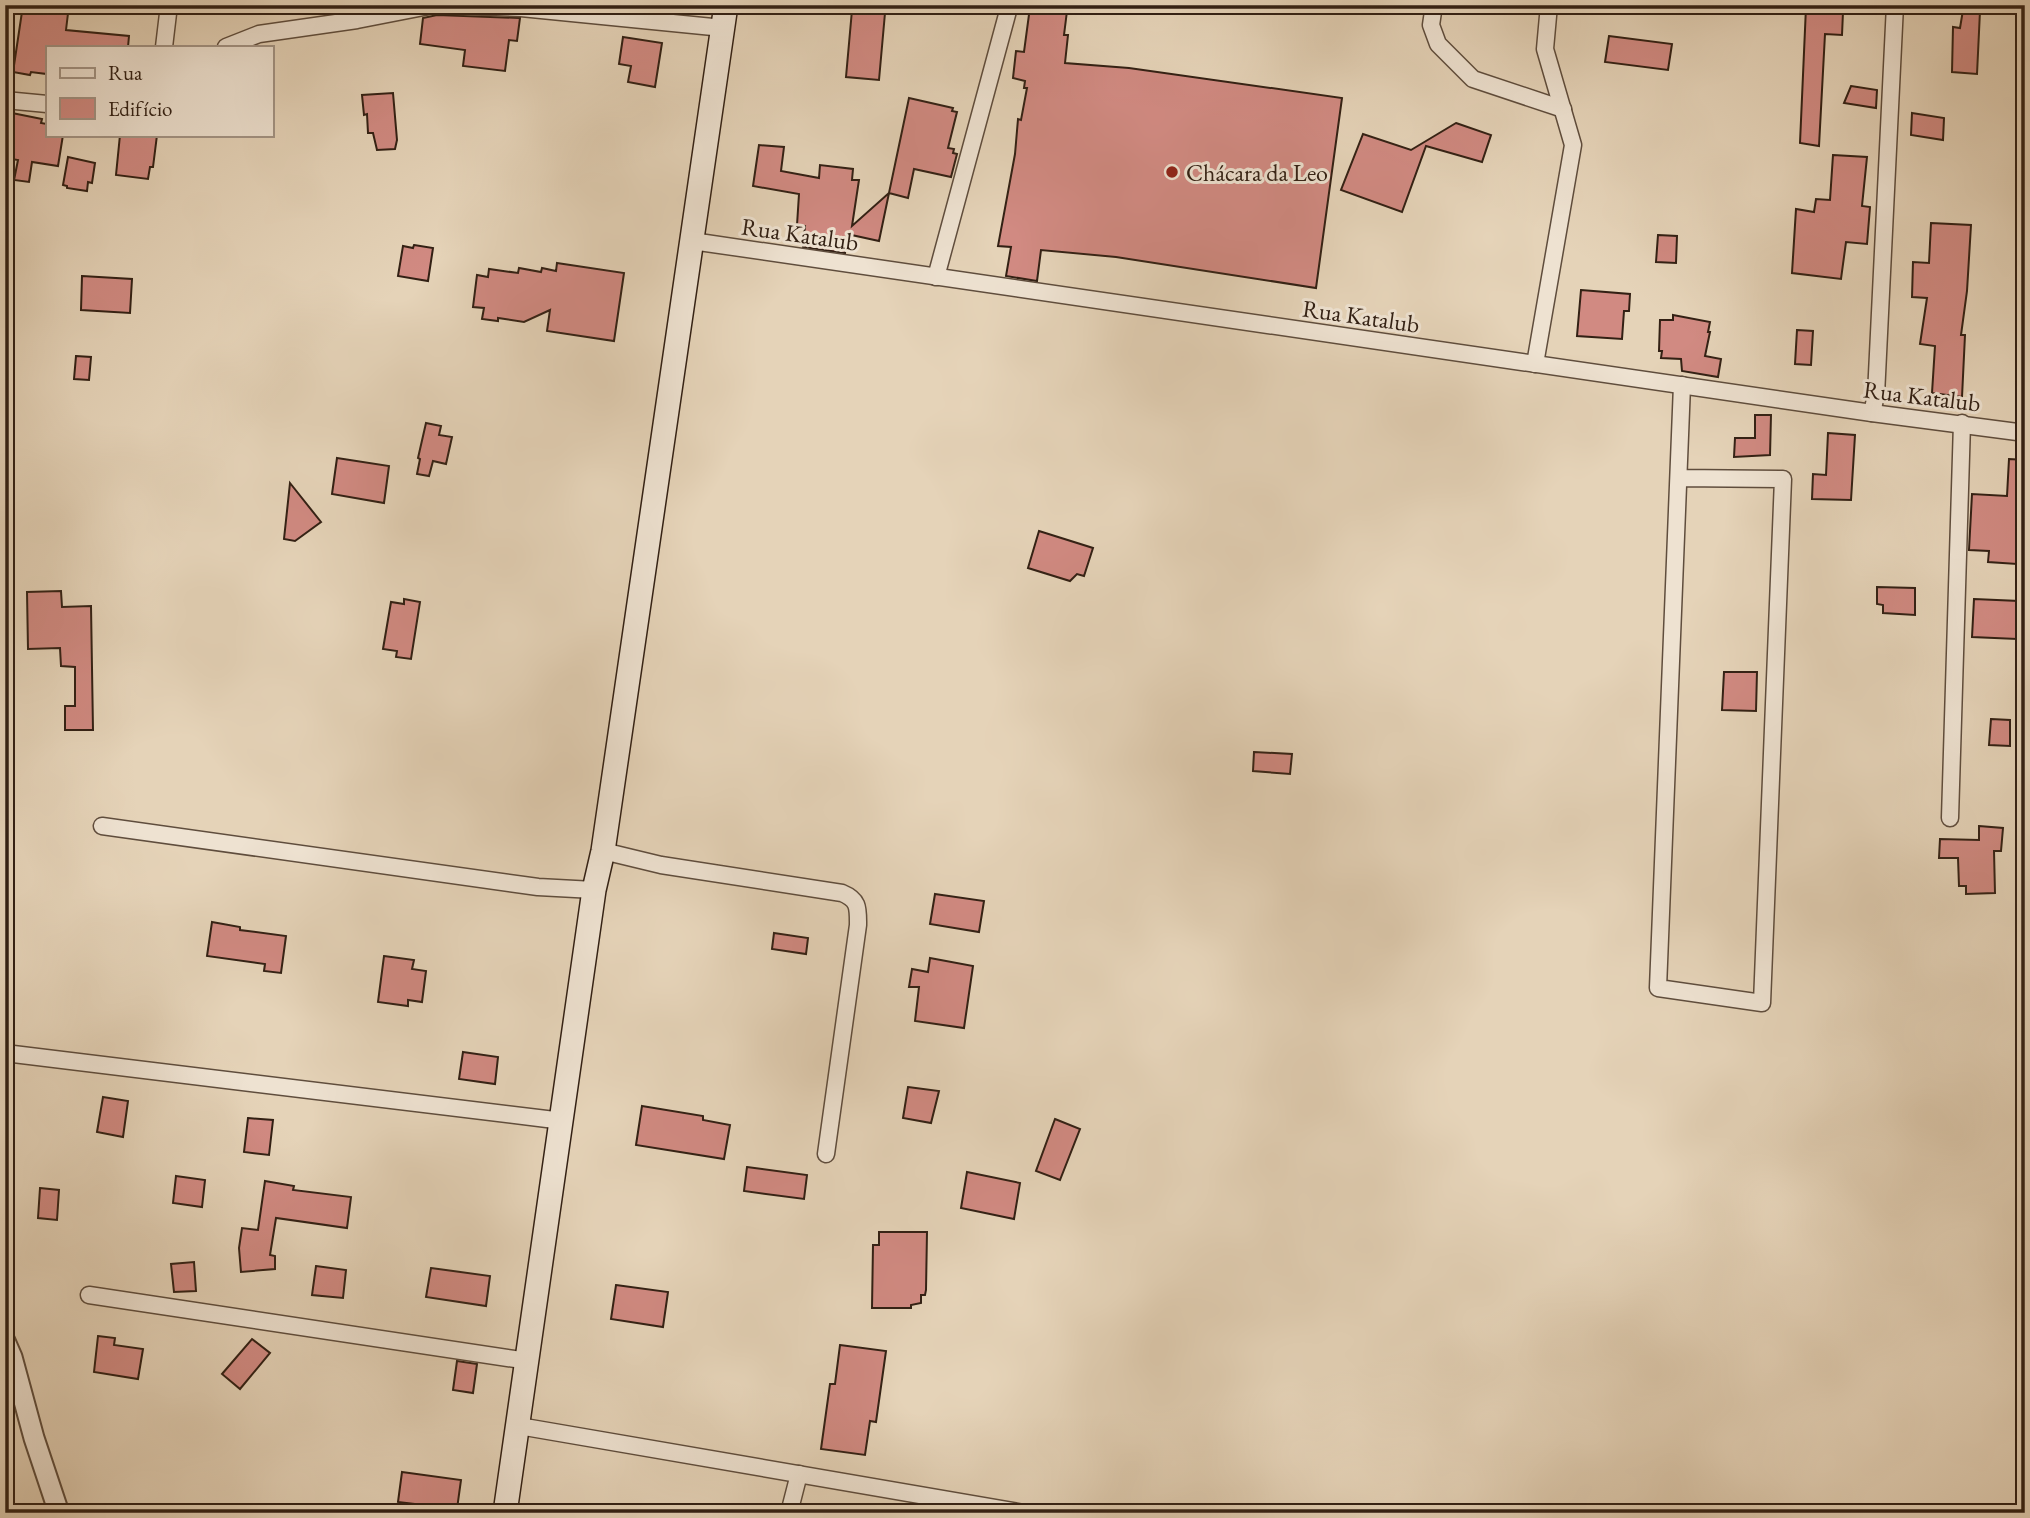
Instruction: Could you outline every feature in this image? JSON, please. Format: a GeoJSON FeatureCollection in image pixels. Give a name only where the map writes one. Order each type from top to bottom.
{"type":"FeatureCollection","features":[{"type":"Feature","properties":{"kind":"main road"},"geometry":{"type":"LineString","coordinates":[[505,1513],[594,890],[603,851],[725,17]]}},
{"type":"Feature","properties":{"kind":"street"},"geometry":{"type":"LineString","coordinates":[[163,46],[169,5]]}},
{"type":"Feature","properties":{"kind":"street"},"geometry":{"type":"LineString","coordinates":[[229,46],[259,34],[357,20],[434,5]]}},
{"type":"Feature","properties":{"kind":"street"},"geometry":{"type":"LineString","coordinates":[[439,5],[725,17]]}},
{"type":"Feature","properties":{"kind":"street"},"geometry":{"type":"LineString","coordinates":[[1434,5],[1431,25],[1438,44],[1473,79],[1563,109]]}},
{"type":"Feature","properties":{"kind":"street"},"geometry":{"type":"LineString","coordinates":[[1535,364],[1573,145],[1545,49],[1549,5]]}},
{"type":"Feature","properties":{"kind":"street"},"geometry":{"type":"LineString","coordinates":[[1872,413],[1895,5]]}},
{"type":"Feature","properties":{"kind":"street"},"geometry":{"type":"LineString","coordinates":[[936,277],[1008,11]]}},
{"type":"Feature","properties":{"kind":"street"},"geometry":{"type":"LineString","coordinates":[[5,100],[46,104]]}},
{"type":"Feature","properties":{"kind":"street","name":"Rua Katalub"},"geometry":{"type":"LineString","coordinates":[[692,241],[2025,433]]}},
{"type":"Feature","properties":{"kind":"street"},"geometry":{"type":"LineString","coordinates":[[1679,478],[1783,479],[1762,1003],[1658,988],[1682,385]]}},
{"type":"Feature","properties":{"kind":"street"},"geometry":{"type":"LineString","coordinates":[[1950,818],[1962,423]]}},
{"type":"Feature","properties":{"kind":"street"},"geometry":{"type":"LineString","coordinates":[[102,827],[538,887],[594,890]]}},
{"type":"Feature","properties":{"kind":"street"},"geometry":{"type":"LineString","coordinates":[[603,851],[661,865],[842,892],[858,904],[858,925],[826,1154]]}},
{"type":"Feature","properties":{"kind":"street"},"geometry":{"type":"LineString","coordinates":[[5,1053],[563,1121]]}},
{"type":"Feature","properties":{"kind":"street"},"geometry":{"type":"LineString","coordinates":[[89,1295],[528,1361]]}},
{"type":"Feature","properties":{"kind":"street"},"geometry":{"type":"LineString","coordinates":[[5,1341],[59,1513]]}},
{"type":"Feature","properties":{"kind":"street"},"geometry":{"type":"LineString","coordinates":[[519,1426],[1021,1512]]}},
{"type":"Feature","properties":{"kind":"street"},"geometry":{"type":"LineString","coordinates":[[789,1513],[799,1474]]}},
{"type":"Feature","properties":{"kind":"building"},"geometry":{"type":"Polygon","coordinates":[[[23,5],[69,5],[66,30],[129,36],[128,46],[46,46],[46,74],[13,72],[23,5]]]}},
{"type":"Feature","properties":{"kind":"building","name":"Chácara da Leo"},"geometry":{"type":"Polygon","coordinates":[[[1030,7],[1067,11],[1065,63],[1129,68],[1342,98],[1316,288],[1116,257],[1041,250],[1037,281],[1006,276],[1011,247],[998,246],[1015,154],[1018,119],[1021,120],[1027,88],[1024,88],[1025,81],[1013,78],[1016,51],[1024,52],[1030,7]]]}},
{"type":"Feature","properties":{"kind":"building"},"geometry":{"type":"Polygon","coordinates":[[[1806,7],[1843,12],[1842,35],[1825,34],[1819,146],[1800,143],[1806,7]]]}},
{"type":"Feature","properties":{"kind":"building"},"geometry":{"type":"Polygon","coordinates":[[[852,10],[885,13],[879,80],[846,77],[852,10]]]}},
{"type":"Feature","properties":{"kind":"building"},"geometry":{"type":"Polygon","coordinates":[[[1963,10],[1980,11],[1977,74],[1952,72],[1953,27],[1960,28],[1963,10]]]}},
{"type":"Feature","properties":{"kind":"building"},"geometry":{"type":"Polygon","coordinates":[[[437,15],[520,18],[517,41],[509,40],[505,71],[463,66],[465,50],[420,44],[423,18],[437,15]]]}},
{"type":"Feature","properties":{"kind":"building"},"geometry":{"type":"Polygon","coordinates":[[[1609,36],[1672,44],[1668,70],[1605,62],[1609,36]]]}},
{"type":"Feature","properties":{"kind":"building"},"geometry":{"type":"Polygon","coordinates":[[[623,37],[662,43],[655,87],[628,82],[631,66],[619,64],[623,37]]]}},
{"type":"Feature","properties":{"kind":"building"},"geometry":{"type":"Polygon","coordinates":[[[1851,86],[1877,90],[1876,108],[1844,103],[1851,86]]]}},
{"type":"Feature","properties":{"kind":"building"},"geometry":{"type":"Polygon","coordinates":[[[393,93],[397,140],[395,149],[377,150],[373,133],[368,133],[362,95],[393,93]]]}},
{"type":"Feature","properties":{"kind":"building"},"geometry":{"type":"Polygon","coordinates":[[[909,98],[953,108],[952,111],[957,112],[948,148],[954,149],[953,153],[957,154],[951,177],[914,169],[908,198],[889,193],[909,98]]]}},
{"type":"Feature","properties":{"kind":"building"},"geometry":{"type":"Polygon","coordinates":[[[7,112],[42,119],[41,123],[46,124],[46,136],[63,136],[58,166],[32,162],[29,182],[14,180],[18,160],[5,158],[7,112]]]}},
{"type":"Feature","properties":{"kind":"building"},"geometry":{"type":"Polygon","coordinates":[[[1912,113],[1944,118],[1943,140],[1911,135],[1912,113]]]}},
{"type":"Feature","properties":{"kind":"building"},"geometry":{"type":"Polygon","coordinates":[[[1456,123],[1491,135],[1482,162],[1426,146],[1402,212],[1341,190],[1363,134],[1411,150],[1456,123]]]}},
{"type":"Feature","properties":{"kind":"building"},"geometry":{"type":"Polygon","coordinates":[[[120,136],[157,136],[153,167],[150,167],[148,179],[116,175],[120,136]]]}},
{"type":"Feature","properties":{"kind":"building"},"geometry":{"type":"Polygon","coordinates":[[[759,145],[784,147],[781,171],[819,178],[820,165],[853,169],[852,180],[859,180],[852,226],[889,193],[879,241],[847,234],[845,253],[803,247],[805,226],[797,225],[799,194],[753,186],[759,145]]]}},
{"type":"Feature","properties":{"kind":"building"},"geometry":{"type":"Polygon","coordinates":[[[1833,155],[1867,157],[1862,206],[1870,207],[1867,244],[1846,242],[1841,279],[1792,273],[1796,209],[1814,212],[1816,199],[1830,200],[1833,155]]]}},
{"type":"Feature","properties":{"kind":"building"},"geometry":{"type":"Polygon","coordinates":[[[68,157],[95,163],[92,183],[88,182],[87,191],[63,185],[68,157]]]}},
{"type":"Feature","properties":{"kind":"building"},"geometry":{"type":"Polygon","coordinates":[[[1931,223],[1971,225],[1961,335],[1965,335],[1962,397],[1932,393],[1935,346],[1920,344],[1927,298],[1912,297],[1913,262],[1929,263],[1931,223]]]}},
{"type":"Feature","properties":{"kind":"building"},"geometry":{"type":"Polygon","coordinates":[[[1658,235],[1677,236],[1676,263],[1656,262],[1658,235]]]}},
{"type":"Feature","properties":{"kind":"building"},"geometry":{"type":"Polygon","coordinates":[[[414,245],[433,248],[428,281],[398,276],[403,246],[413,248],[414,245]]]}},
{"type":"Feature","properties":{"kind":"building"},"geometry":{"type":"Polygon","coordinates":[[[557,263],[624,273],[614,341],[547,331],[550,310],[524,322],[498,318],[498,321],[482,319],[484,308],[473,307],[477,275],[488,277],[489,269],[518,273],[519,268],[541,272],[542,268],[556,271],[557,263]]]}},
{"type":"Feature","properties":{"kind":"building"},"geometry":{"type":"Polygon","coordinates":[[[82,276],[132,279],[130,313],[81,310],[82,276]]]}},
{"type":"Feature","properties":{"kind":"building"},"geometry":{"type":"Polygon","coordinates":[[[1581,290],[1630,294],[1629,311],[1624,311],[1622,339],[1577,336],[1581,290]]]}},
{"type":"Feature","properties":{"kind":"building"},"geometry":{"type":"Polygon","coordinates":[[[1673,315],[1710,322],[1705,356],[1721,359],[1718,377],[1682,371],[1681,359],[1661,358],[1660,320],[1673,320],[1673,315]]]}},
{"type":"Feature","properties":{"kind":"building"},"geometry":{"type":"Polygon","coordinates":[[[1797,330],[1813,331],[1811,365],[1795,364],[1797,330]]]}},
{"type":"Feature","properties":{"kind":"building"},"geometry":{"type":"Polygon","coordinates":[[[76,356],[91,357],[89,380],[74,379],[76,356]]]}},
{"type":"Feature","properties":{"kind":"building"},"geometry":{"type":"Polygon","coordinates":[[[1755,415],[1771,415],[1770,455],[1734,457],[1735,438],[1755,438],[1755,415]]]}},
{"type":"Feature","properties":{"kind":"building"},"geometry":{"type":"Polygon","coordinates":[[[426,423],[441,426],[439,435],[452,437],[446,464],[433,461],[429,476],[417,474],[426,423]]]}},
{"type":"Feature","properties":{"kind":"building"},"geometry":{"type":"Polygon","coordinates":[[[1828,433],[1855,435],[1851,500],[1812,499],[1813,474],[1826,475],[1828,433]]]}},
{"type":"Feature","properties":{"kind":"building"},"geometry":{"type":"Polygon","coordinates":[[[337,458],[389,466],[384,503],[332,494],[337,458]]]}},
{"type":"Feature","properties":{"kind":"building"},"geometry":{"type":"Polygon","coordinates":[[[2009,459],[2025,460],[2025,497],[2022,497],[2017,564],[1988,562],[1989,551],[1969,550],[1972,494],[2007,496],[2009,459]]]}},
{"type":"Feature","properties":{"kind":"building"},"geometry":{"type":"Polygon","coordinates":[[[290,483],[321,522],[295,541],[284,539],[290,483]]]}},
{"type":"Feature","properties":{"kind":"building"},"geometry":{"type":"Polygon","coordinates":[[[1039,531],[1093,548],[1084,576],[1077,574],[1070,581],[1028,568],[1039,531]]]}},
{"type":"Feature","properties":{"kind":"building"},"geometry":{"type":"Polygon","coordinates":[[[1877,587],[1915,588],[1915,615],[1883,613],[1883,605],[1877,604],[1877,587]]]}},
{"type":"Feature","properties":{"kind":"building"},"geometry":{"type":"Polygon","coordinates":[[[61,591],[62,607],[91,606],[93,730],[65,730],[65,706],[75,706],[75,667],[61,666],[60,648],[28,649],[27,592],[61,591]]]}},
{"type":"Feature","properties":{"kind":"building"},"geometry":{"type":"Polygon","coordinates":[[[404,599],[420,602],[411,659],[396,657],[397,651],[383,649],[391,602],[404,604],[404,599]]]}},
{"type":"Feature","properties":{"kind":"building"},"geometry":{"type":"Polygon","coordinates":[[[1974,599],[2019,601],[2017,639],[1972,637],[1974,599]]]}},
{"type":"Feature","properties":{"kind":"building"},"geometry":{"type":"Polygon","coordinates":[[[1724,672],[1757,672],[1756,711],[1722,710],[1724,672]]]}},
{"type":"Feature","properties":{"kind":"building"},"geometry":{"type":"Polygon","coordinates":[[[1991,719],[2010,720],[2010,746],[1989,745],[1991,719]]]}},
{"type":"Feature","properties":{"kind":"building"},"geometry":{"type":"Polygon","coordinates":[[[1254,752],[1292,754],[1290,774],[1253,771],[1254,752]]]}},
{"type":"Feature","properties":{"kind":"building"},"geometry":{"type":"Polygon","coordinates":[[[1979,826],[2003,828],[2001,851],[1994,851],[1995,893],[1966,894],[1966,886],[1959,886],[1958,858],[1939,858],[1940,839],[1979,840],[1979,826]]]}},
{"type":"Feature","properties":{"kind":"building"},"geometry":{"type":"Polygon","coordinates":[[[935,894],[984,901],[979,932],[930,924],[935,894]]]}},
{"type":"Feature","properties":{"kind":"building"},"geometry":{"type":"Polygon","coordinates":[[[212,922],[240,927],[240,930],[286,936],[281,973],[264,971],[265,964],[207,956],[212,922]]]}},
{"type":"Feature","properties":{"kind":"building"},"geometry":{"type":"Polygon","coordinates":[[[774,933],[808,938],[806,954],[772,949],[774,933]]]}},
{"type":"Feature","properties":{"kind":"building"},"geometry":{"type":"Polygon","coordinates":[[[384,956],[414,960],[412,969],[426,971],[422,1002],[408,1000],[408,1006],[378,1002],[384,956]]]}},
{"type":"Feature","properties":{"kind":"building"},"geometry":{"type":"Polygon","coordinates":[[[930,958],[973,966],[964,1028],[915,1021],[919,987],[909,987],[912,969],[928,972],[930,958]]]}},
{"type":"Feature","properties":{"kind":"building"},"geometry":{"type":"Polygon","coordinates":[[[463,1052],[498,1057],[495,1084],[459,1079],[463,1052]]]}},
{"type":"Feature","properties":{"kind":"building"},"geometry":{"type":"Polygon","coordinates":[[[908,1087],[939,1091],[931,1123],[903,1118],[908,1087]]]}},
{"type":"Feature","properties":{"kind":"building"},"geometry":{"type":"Polygon","coordinates":[[[103,1097],[128,1101],[123,1137],[97,1132],[103,1097]]]}},
{"type":"Feature","properties":{"kind":"building"},"geometry":{"type":"Polygon","coordinates":[[[642,1106],[703,1116],[703,1120],[730,1125],[724,1159],[636,1145],[642,1106]]]}},
{"type":"Feature","properties":{"kind":"building"},"geometry":{"type":"Polygon","coordinates":[[[248,1118],[273,1120],[269,1155],[244,1152],[248,1118]]]}},
{"type":"Feature","properties":{"kind":"building"},"geometry":{"type":"Polygon","coordinates":[[[1055,1119],[1080,1129],[1060,1180],[1036,1171],[1055,1119]]]}},
{"type":"Feature","properties":{"kind":"building"},"geometry":{"type":"Polygon","coordinates":[[[747,1167],[807,1175],[804,1199],[744,1191],[747,1167]]]}},
{"type":"Feature","properties":{"kind":"building"},"geometry":{"type":"Polygon","coordinates":[[[967,1172],[1020,1183],[1014,1219],[961,1208],[967,1172]]]}},
{"type":"Feature","properties":{"kind":"building"},"geometry":{"type":"Polygon","coordinates":[[[176,1176],[205,1180],[202,1207],[173,1203],[176,1176]]]}},
{"type":"Feature","properties":{"kind":"building"},"geometry":{"type":"Polygon","coordinates":[[[265,1181],[294,1186],[293,1190],[351,1197],[347,1228],[276,1218],[270,1255],[275,1256],[275,1269],[241,1272],[239,1248],[242,1228],[258,1230],[265,1181]]]}},
{"type":"Feature","properties":{"kind":"building"},"geometry":{"type":"Polygon","coordinates":[[[40,1188],[59,1190],[57,1220],[38,1218],[40,1188]]]}},
{"type":"Feature","properties":{"kind":"building"},"geometry":{"type":"Polygon","coordinates":[[[879,1232],[927,1232],[926,1290],[925,1295],[921,1295],[921,1303],[911,1305],[911,1308],[872,1308],[873,1245],[879,1245],[879,1232]]]}},
{"type":"Feature","properties":{"kind":"building"},"geometry":{"type":"Polygon","coordinates":[[[194,1262],[196,1291],[174,1292],[171,1264],[194,1262]]]}},
{"type":"Feature","properties":{"kind":"building"},"geometry":{"type":"Polygon","coordinates":[[[316,1266],[346,1270],[343,1298],[312,1295],[316,1266]]]}},
{"type":"Feature","properties":{"kind":"building"},"geometry":{"type":"Polygon","coordinates":[[[431,1268],[490,1276],[486,1306],[426,1297],[431,1268]]]}},
{"type":"Feature","properties":{"kind":"building"},"geometry":{"type":"Polygon","coordinates":[[[616,1285],[668,1292],[663,1327],[611,1319],[616,1285]]]}},
{"type":"Feature","properties":{"kind":"building"},"geometry":{"type":"Polygon","coordinates":[[[98,1336],[115,1338],[114,1345],[143,1349],[138,1379],[94,1372],[98,1336]]]}},
{"type":"Feature","properties":{"kind":"building"},"geometry":{"type":"Polygon","coordinates":[[[252,1339],[270,1353],[240,1389],[222,1374],[252,1339]]]}},
{"type":"Feature","properties":{"kind":"building"},"geometry":{"type":"Polygon","coordinates":[[[840,1345],[886,1351],[876,1422],[870,1421],[865,1455],[821,1449],[830,1384],[835,1384],[840,1345]]]}},
{"type":"Feature","properties":{"kind":"building"},"geometry":{"type":"Polygon","coordinates":[[[457,1361],[477,1364],[473,1393],[453,1390],[457,1361]]]}},
{"type":"Feature","properties":{"kind":"building"},"geometry":{"type":"Polygon","coordinates":[[[402,1472],[461,1480],[457,1509],[398,1502],[402,1472]]]}},
{"type":"Feature","properties":{"kind":"place","name":"Chácara da Leo"},"geometry":{"type":"Point","coordinates":[1172,172]}}]}
